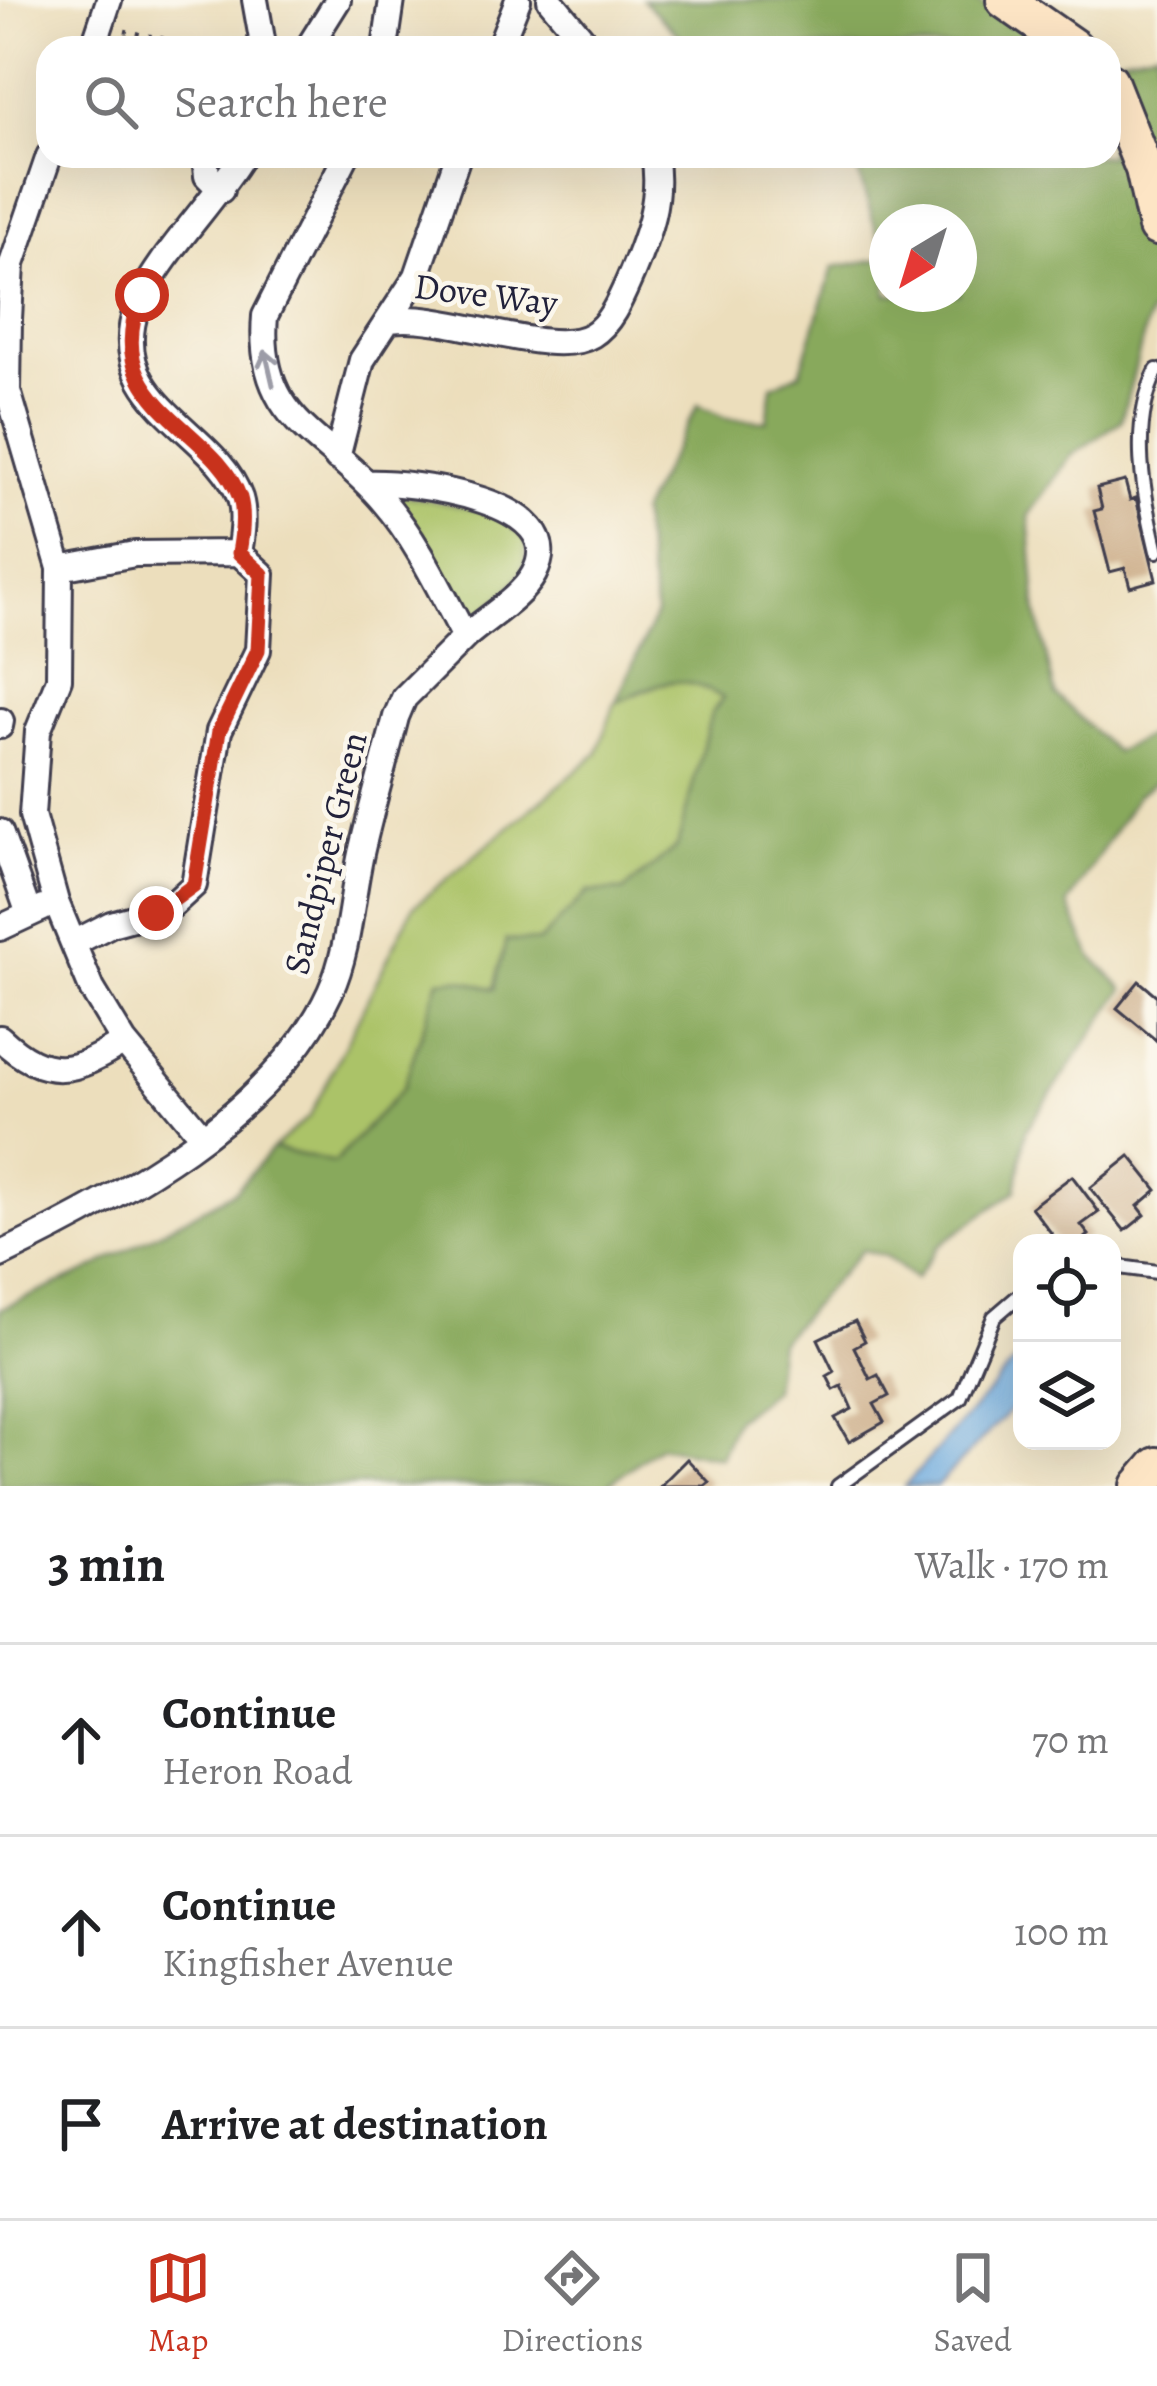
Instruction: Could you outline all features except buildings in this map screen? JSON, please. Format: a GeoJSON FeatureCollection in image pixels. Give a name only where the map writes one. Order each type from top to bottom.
{"type":"FeatureCollection","features":[{"type":"Feature","properties":{"kind":"main road"},"geometry":{"type":"LineString","coordinates":[[1005,0],[1057,36]]}},
{"type":"Feature","properties":{"kind":"main road"},"geometry":{"type":"LineString","coordinates":[[1121,111],[1144,169],[1157,227]]}},
{"type":"Feature","properties":{"kind":"main road"},"geometry":{"type":"LineString","coordinates":[[1140,1486],[1157,1466]]}},
{"type":"Feature","properties":{"kind":"street"},"geometry":{"type":"LineString","coordinates":[[255,0],[262,36]]}},
{"type":"Feature","properties":{"kind":"street"},"geometry":{"type":"LineString","coordinates":[[316,36],[338,0]]}},
{"type":"Feature","properties":{"kind":"street"},"geometry":{"type":"LineString","coordinates":[[387,36],[392,0]]}},
{"type":"Feature","properties":{"kind":"street"},"geometry":{"type":"LineString","coordinates":[[504,36],[518,0]]}},
{"type":"Feature","properties":{"kind":"street"},"geometry":{"type":"LineString","coordinates":[[550,0],[580,36]]}},
{"type":"Feature","properties":{"kind":"street"},"geometry":{"type":"LineString","coordinates":[[45,168],[12,263],[8,391],[60,568],[58,679],[38,731],[31,798],[56,902],[92,989],[124,1042],[201,1135]]}},
{"type":"Feature","properties":{"kind":"street"},"geometry":{"type":"LineString","coordinates":[[207,168],[207,176],[221,190]]}},
{"type":"Feature","properties":{"kind":"street"},"geometry":{"type":"LineString","coordinates":[[235,168],[142,295],[135,312],[134,354],[151,397],[230,480],[241,500],[239,553]]}},
{"type":"Feature","properties":{"kind":"street"},"geometry":{"type":"LineString","coordinates":[[340,168],[265,316],[263,340],[280,404],[304,433],[386,504],[465,637]]}},
{"type":"Feature","properties":{"kind":"street","name":"Dove Way"},"geometry":{"type":"LineString","coordinates":[[337,458],[362,360],[417,275],[454,168]]}},
{"type":"Feature","properties":{"kind":"street","name":"Dove Way"},"geometry":{"type":"LineString","coordinates":[[391,320],[429,316],[486,332],[560,342],[591,337],[610,316],[642,250],[655,209],[654,168]]}},
{"type":"Feature","properties":{"kind":"street","name":"Sandpiper Green"},"geometry":{"type":"LineString","coordinates":[[0,1255],[117,1199],[269,1077],[319,1013],[340,964],[404,698],[534,573],[539,542],[533,528],[512,510],[400,484],[366,482]]}},
{"type":"Feature","properties":{"kind":"street"},"geometry":{"type":"LineString","coordinates":[[60,568],[135,554],[239,553],[262,574],[262,624],[247,681],[219,731],[194,885],[169,908],[111,924],[76,942]]}},
{"type":"Feature","properties":{"kind":"street"},"geometry":{"type":"LineString","coordinates":[[0,832],[29,914]]}},
{"type":"Feature","properties":{"kind":"street"},"geometry":{"type":"LineString","coordinates":[[0,928],[56,902]]}},
{"type":"Feature","properties":{"kind":"street"},"geometry":{"type":"LineString","coordinates":[[0,1038],[40,1067],[58,1070],[84,1067],[124,1042]]}},
{"type":"Feature","properties":{"kind":"lane"},"geometry":{"type":"LineString","coordinates":[[1157,370],[1144,406],[1141,467],[1157,551]]}},
{"type":"Feature","properties":{"kind":"lane"},"geometry":{"type":"LineString","coordinates":[[1121,1267],[1157,1272]]}},
{"type":"Feature","properties":{"kind":"lane"},"geometry":{"type":"LineString","coordinates":[[838,1486],[960,1398],[994,1317],[1013,1301]]}},
{"type":"Feature","properties":{"kind":"path"},"geometry":{"type":"LineString","coordinates":[[101,24],[156,36]]}},
{"type":"Feature","properties":{"kind":"green space"},"geometry":{"type":"Polygon","coordinates":[[[643,0],[975,0],[1035,36],[680,36],[643,0]]]}},
{"type":"Feature","properties":{"kind":"green space"},"geometry":{"type":"Polygon","coordinates":[[[1157,49],[1157,309],[1149,315],[1121,421],[1072,455],[1029,515],[1037,613],[1055,694],[1115,752],[1157,732],[1157,781],[1137,795],[1068,904],[1092,957],[1124,989],[1026,1130],[1016,1191],[939,1245],[915,1279],[885,1256],[862,1250],[779,1342],[773,1390],[736,1419],[720,1457],[659,1446],[606,1486],[0,1486],[0,1309],[86,1272],[235,1191],[273,1148],[334,1163],[403,1088],[439,980],[459,979],[494,989],[506,940],[539,942],[588,892],[623,891],[677,847],[711,714],[723,698],[692,684],[669,682],[615,703],[656,614],[640,513],[698,405],[726,418],[767,421],[772,386],[800,373],[833,267],[869,261],[869,312],[977,312],[977,204],[869,207],[857,168],[1121,168],[1121,57],[1157,49]]]}},
{"type":"Feature","properties":{"kind":"green space"},"geometry":{"type":"Polygon","coordinates":[[[394,493],[499,514],[526,539],[519,576],[474,619],[463,617],[395,503],[394,493]]]}},
{"type":"Feature","properties":{"kind":"green space"},"geometry":{"type":"Polygon","coordinates":[[[690,679],[724,698],[677,847],[623,891],[588,892],[494,989],[459,979],[440,980],[403,1088],[334,1163],[273,1148],[310,1116],[413,907],[597,754],[615,703],[660,684],[690,679]]]}},
{"type":"Feature","properties":{"kind":"water"},"geometry":{"type":"Polygon","coordinates":[[[1013,1364],[1013,1407],[937,1486],[905,1486],[1013,1364]]]}},
{"type":"Feature","properties":{"kind":"route"},"geometry":{"type":"LineString","coordinates":[[142,295],[134,331],[140,375],[176,428],[230,480],[241,500],[239,553],[262,574],[258,650],[219,731],[194,885],[169,908],[156,913]]}}]}
